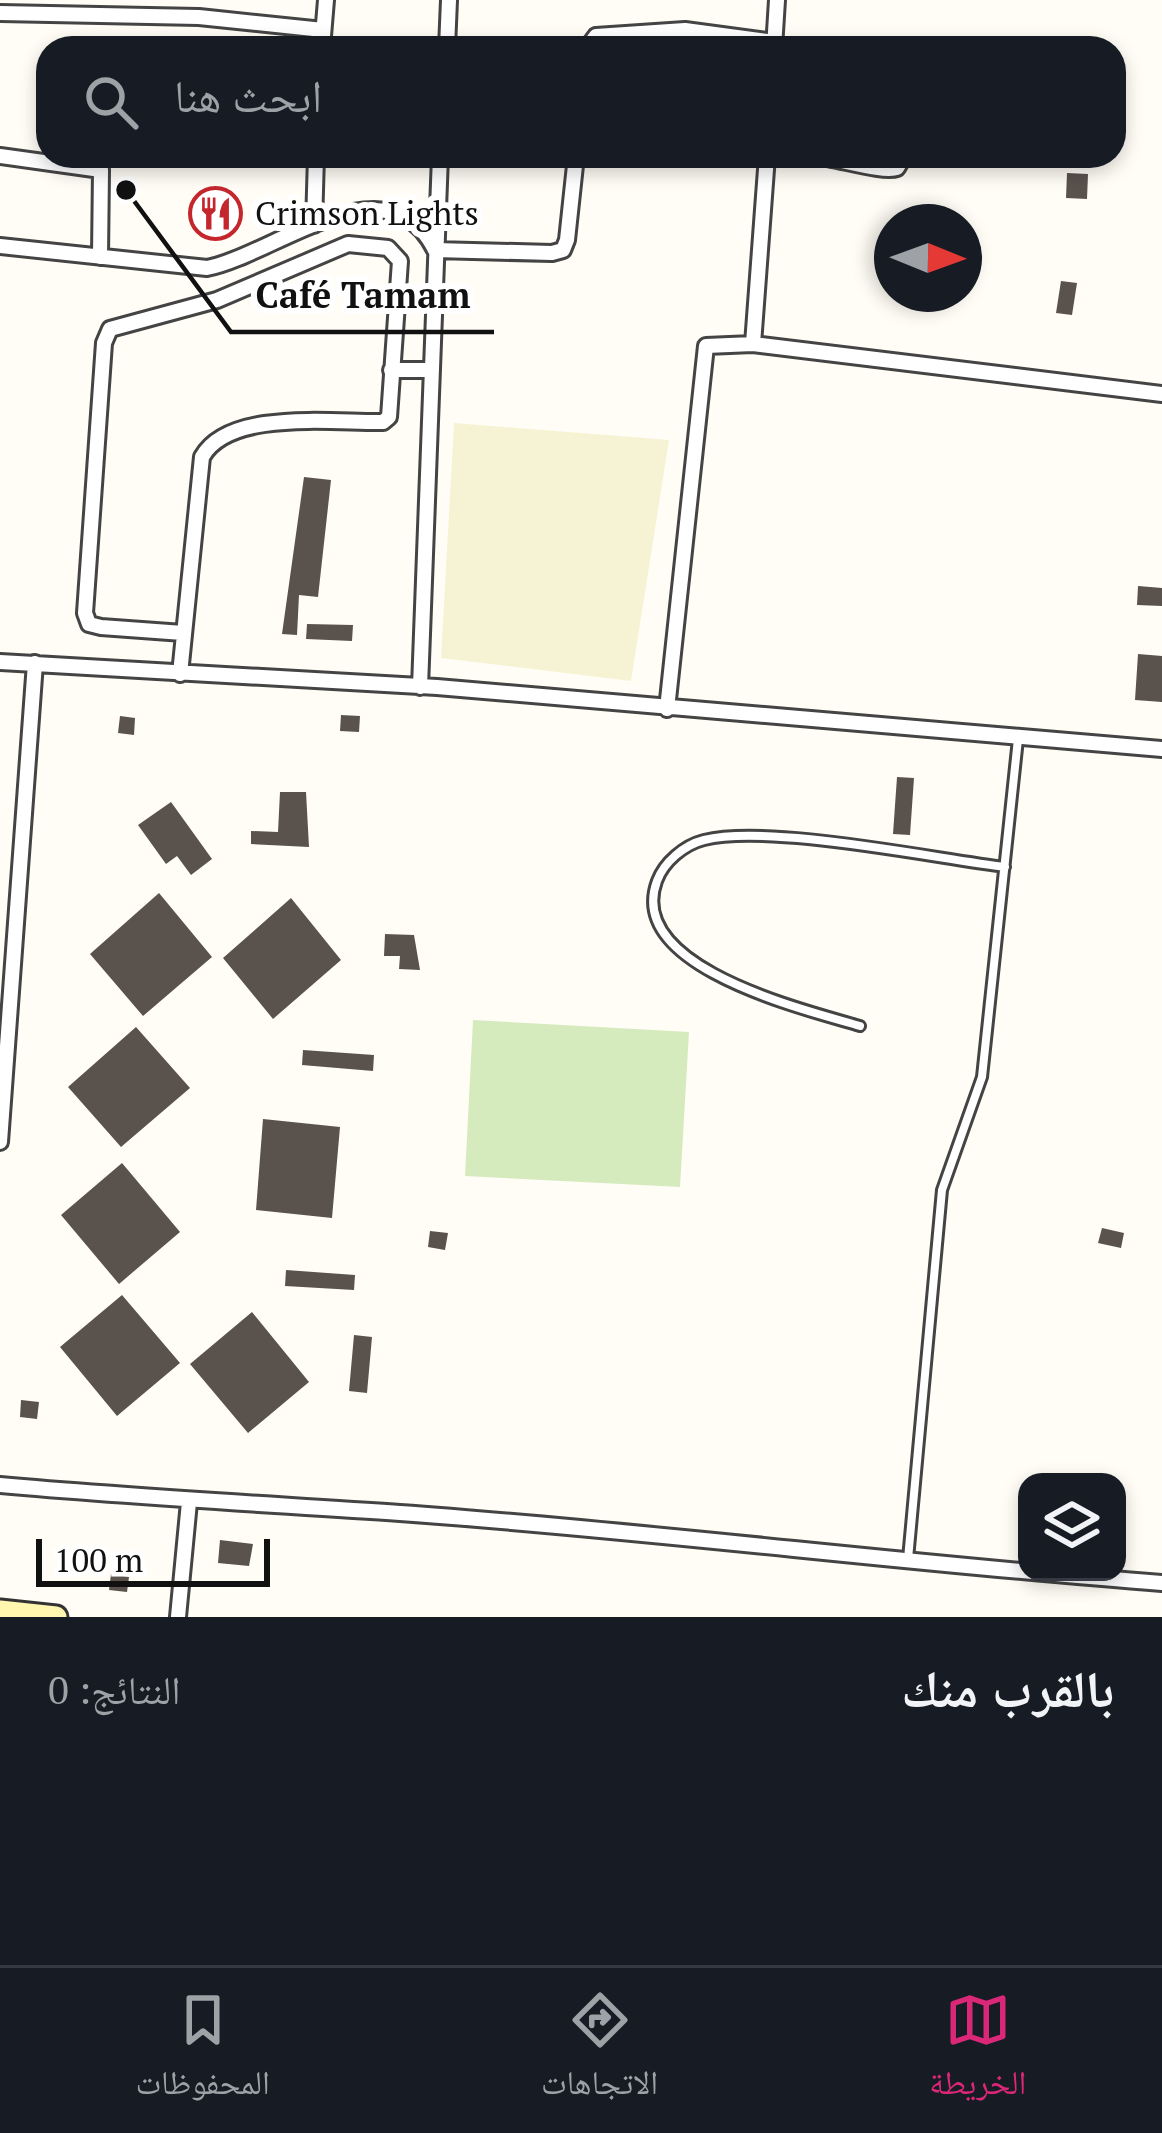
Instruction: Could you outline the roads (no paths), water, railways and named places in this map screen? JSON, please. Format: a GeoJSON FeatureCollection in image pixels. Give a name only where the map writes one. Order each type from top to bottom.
{"type":"FeatureCollection","features":[{"type":"Feature","properties":{"kind":"street"},"geometry":{"type":"LineString","coordinates":[[323,36],[326,0]]}},
{"type":"Feature","properties":{"kind":"street"},"geometry":{"type":"LineString","coordinates":[[448,36],[449,0]]}},
{"type":"Feature","properties":{"kind":"street"},"geometry":{"type":"LineString","coordinates":[[775,36],[777,0]]}},
{"type":"Feature","properties":{"kind":"street"},"geometry":{"type":"LineString","coordinates":[[0,13],[199,17],[323,30]]}},
{"type":"Feature","properties":{"kind":"street"},"geometry":{"type":"LineString","coordinates":[[596,36],[685,30],[721,36]]}},
{"type":"Feature","properties":{"kind":"street"},"geometry":{"type":"LineString","coordinates":[[0,156],[36,161]]}},
{"type":"Feature","properties":{"kind":"street"},"geometry":{"type":"LineString","coordinates":[[87,168],[101,170],[100,257]]}},
{"type":"Feature","properties":{"kind":"street"},"geometry":{"type":"LineString","coordinates":[[314,225],[316,168]]}},
{"type":"Feature","properties":{"kind":"street"},"geometry":{"type":"LineString","coordinates":[[420,686],[439,168]]}},
{"type":"Feature","properties":{"kind":"street"},"geometry":{"type":"LineString","coordinates":[[435,250],[563,250],[574,168]]}},
{"type":"Feature","properties":{"kind":"street"},"geometry":{"type":"LineString","coordinates":[[753,344],[765,168]]}},
{"type":"Feature","properties":{"kind":"street"},"geometry":{"type":"LineString","coordinates":[[0,246],[207,268],[239,262],[361,208],[413,222],[435,250]]}},
{"type":"Feature","properties":{"kind":"street"},"geometry":{"type":"LineString","coordinates":[[180,674],[191,525],[202,457],[210,443],[234,428],[383,422],[392,406],[400,261],[388,248],[369,242],[348,244],[217,300],[110,329],[86,614],[89,624],[101,627],[183,633]]}},
{"type":"Feature","properties":{"kind":"street"},"geometry":{"type":"LineString","coordinates":[[667,709],[701,353],[712,343],[753,344],[1162,394]]}},
{"type":"Feature","properties":{"kind":"street"},"geometry":{"type":"LineString","coordinates":[[391,370],[430,370]]}},
{"type":"Feature","properties":{"kind":"street"},"geometry":{"type":"LineString","coordinates":[[0,662],[420,686],[1162,749]]}},
{"type":"Feature","properties":{"kind":"street"},"geometry":{"type":"LineString","coordinates":[[0,1142],[35,663]]}},
{"type":"Feature","properties":{"kind":"street"},"geometry":{"type":"LineString","coordinates":[[0,1485],[189,1502],[401,1513],[907,1564],[1162,1583]]}},
{"type":"Feature","properties":{"kind":"street"},"geometry":{"type":"LineString","coordinates":[[178,1617],[189,1502]]}},
{"type":"Feature","properties":{"kind":"street"},"geometry":{"type":"LineString","coordinates":[[0,1611],[56,1617]]}},
{"type":"Feature","properties":{"kind":"lane"},"geometry":{"type":"LineString","coordinates":[[907,1564],[942,1190],[982,1077],[1018,737]]}},
{"type":"Feature","properties":{"kind":"lane"},"geometry":{"type":"LineString","coordinates":[[860,1026],[777,1001],[682,954],[655,919],[653,900],[658,878],[673,856],[705,839],[762,837],[1005,867]]}},
{"type":"Feature","properties":{"kind":"place","name":"Café Tamam"},"geometry":{"type":"Point","coordinates":[126,190]}},
{"type":"Feature","properties":{"kind":"place","name":"Crimson Lights"},"geometry":{"type":"Point","coordinates":[216,213]}}]}
